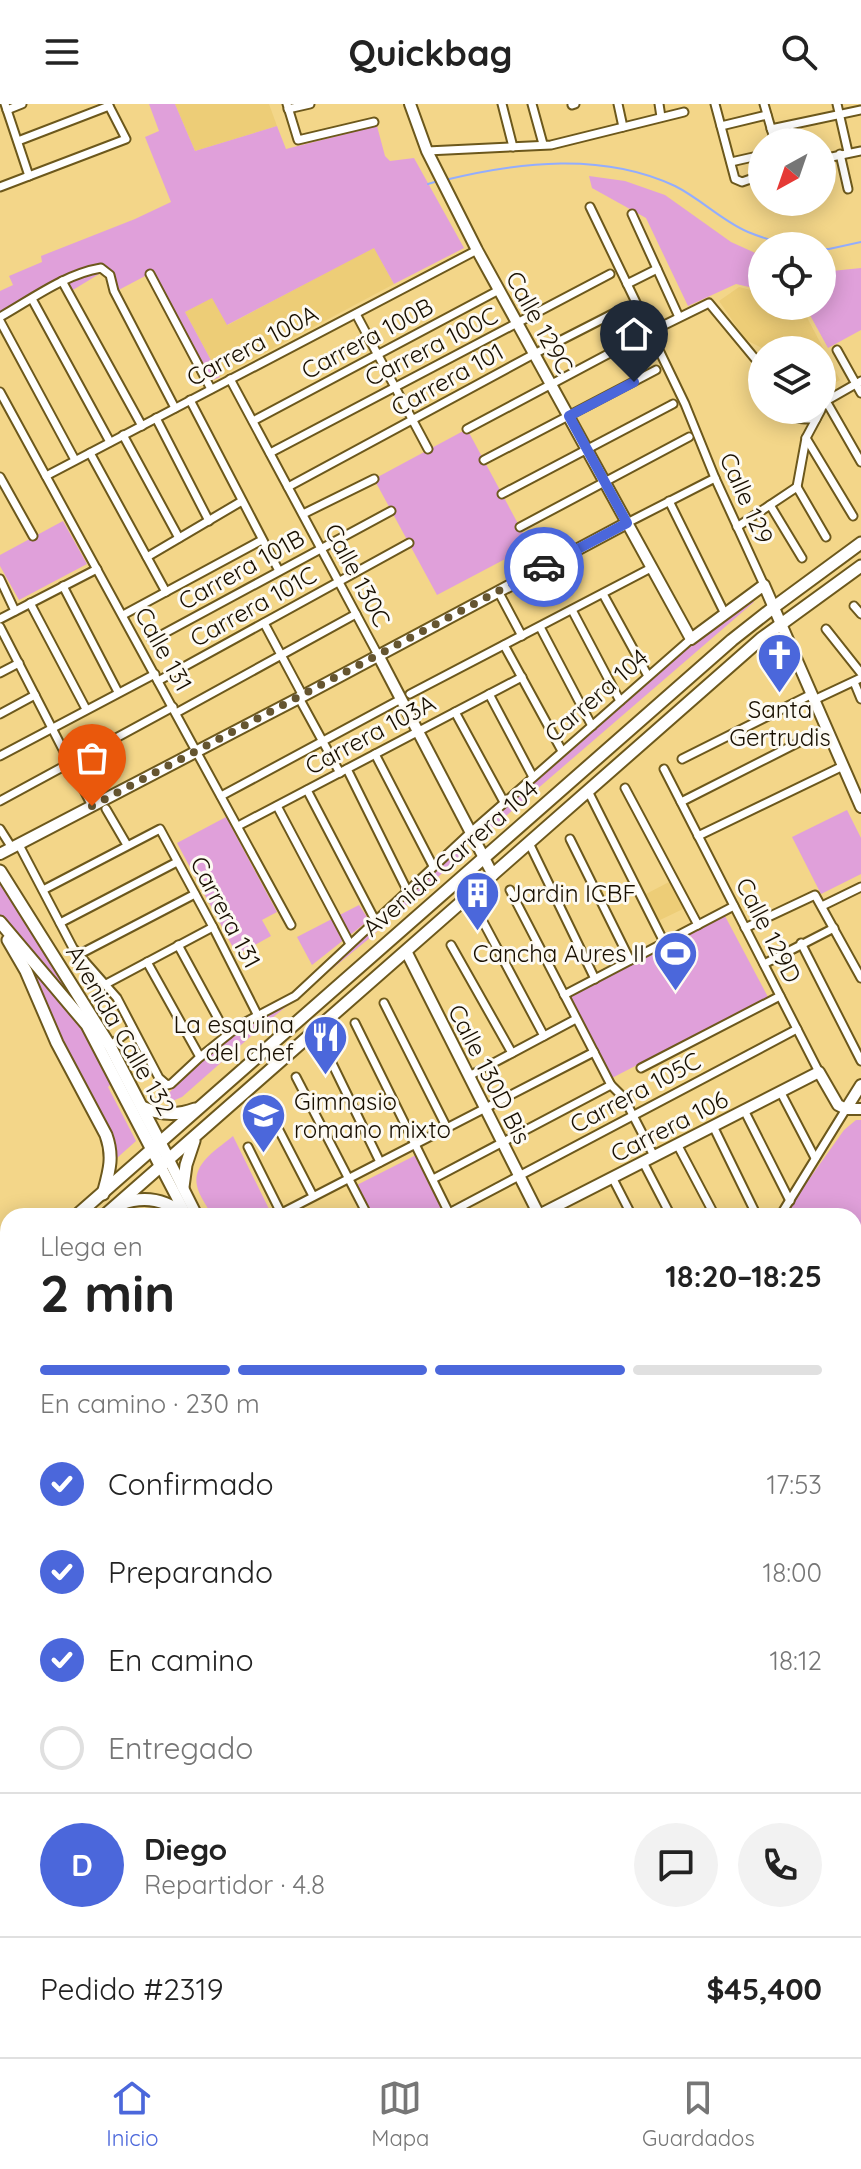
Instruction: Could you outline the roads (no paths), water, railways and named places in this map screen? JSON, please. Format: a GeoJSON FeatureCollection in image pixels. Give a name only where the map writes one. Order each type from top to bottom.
{"type":"FeatureCollection","features":[{"type":"Feature","properties":{"kind":"main road","name":"Avenida Carrera 104"},"geometry":{"type":"LineString","coordinates":[[86,1208],[732,640],[861,543]]}},
{"type":"Feature","properties":{"kind":"main road","name":"Avenida Carrera 104"},"geometry":{"type":"LineString","coordinates":[[114,1208],[781,622],[861,566]]}},
{"type":"Feature","properties":{"kind":"main road","name":"Avenida Calle 132"},"geometry":{"type":"LineString","coordinates":[[0,871],[110,1046],[142,1107],[156,1146]]}},
{"type":"Feature","properties":{"kind":"main road"},"geometry":{"type":"LineString","coordinates":[[0,925],[26,971],[57,1043],[106,1135],[111,1160],[103,1194]]}},
{"type":"Feature","properties":{"kind":"main road","name":"Avenida Calle 132"},"geometry":{"type":"LineString","coordinates":[[0,925],[87,1025],[165,1164]]}},
{"type":"Feature","properties":{"kind":"main road"},"geometry":{"type":"LineString","coordinates":[[142,1107],[171,1114],[203,1105]]}},
{"type":"Feature","properties":{"kind":"main road"},"geometry":{"type":"LineString","coordinates":[[183,1187],[186,1165],[196,1137]]}},
{"type":"Feature","properties":{"kind":"main road"},"geometry":{"type":"LineString","coordinates":[[117,1206],[131,1201],[157,1200],[174,1208]]}},
{"type":"Feature","properties":{"kind":"street"},"geometry":{"type":"LineString","coordinates":[[22,104],[6,107],[29,176]]}},
{"type":"Feature","properties":{"kind":"street"},"geometry":{"type":"LineString","coordinates":[[310,104],[288,106],[298,140],[374,122]]}},
{"type":"Feature","properties":{"kind":"street","name":"Calle 129C"},"geometry":{"type":"LineString","coordinates":[[410,104],[427,151],[477,250],[691,639]]}},
{"type":"Feature","properties":{"kind":"street"},"geometry":{"type":"LineString","coordinates":[[502,104],[513,147]]}},
{"type":"Feature","properties":{"kind":"street"},"geometry":{"type":"LineString","coordinates":[[532,104],[543,144]]}},
{"type":"Feature","properties":{"kind":"street"},"geometry":{"type":"LineString","coordinates":[[618,104],[623,127]]}},
{"type":"Feature","properties":{"kind":"street"},"geometry":{"type":"LineString","coordinates":[[659,104],[661,117]]}},
{"type":"Feature","properties":{"kind":"street"},"geometry":{"type":"LineString","coordinates":[[715,104],[734,177],[737,181],[748,180]]}},
{"type":"Feature","properties":{"kind":"street"},"geometry":{"type":"LineString","coordinates":[[764,104],[771,128]]}},
{"type":"Feature","properties":{"kind":"street"},"geometry":{"type":"LineString","coordinates":[[837,104],[848,189]]}},
{"type":"Feature","properties":{"kind":"street"},"geometry":{"type":"LineString","coordinates":[[0,187],[126,139],[108,105],[18,141]]}},
{"type":"Feature","properties":{"kind":"street"},"geometry":{"type":"LineString","coordinates":[[776,128],[861,110]]}},
{"type":"Feature","properties":{"kind":"street"},"geometry":{"type":"LineString","coordinates":[[427,151],[551,145],[684,112]]}},
{"type":"Feature","properties":{"kind":"street"},"geometry":{"type":"LineString","coordinates":[[721,126],[767,115]]}},
{"type":"Feature","properties":{"kind":"street"},"geometry":{"type":"LineString","coordinates":[[836,155],[861,151]]}},
{"type":"Feature","properties":{"kind":"street"},"geometry":{"type":"LineString","coordinates":[[731,162],[748,158]]}},
{"type":"Feature","properties":{"kind":"street","name":"Calle 129"},"geometry":{"type":"LineString","coordinates":[[590,207],[685,404],[861,807]]}},
{"type":"Feature","properties":{"kind":"street"},"geometry":{"type":"LineString","coordinates":[[632,214],[679,317]]}},
{"type":"Feature","properties":{"kind":"street","name":"Carrera 100A"},"geometry":{"type":"LineString","coordinates":[[46,476],[477,250]]}},
{"type":"Feature","properties":{"kind":"street"},"geometry":{"type":"LineString","coordinates":[[75,460],[0,319],[62,281],[86,270],[101,268],[110,275],[114,291],[175,408]]}},
{"type":"Feature","properties":{"kind":"street"},"geometry":{"type":"LineString","coordinates":[[627,284],[657,269]]}},
{"type":"Feature","properties":{"kind":"street"},"geometry":{"type":"LineString","coordinates":[[150,274],[211,389]]}},
{"type":"Feature","properties":{"kind":"street","name":"Carrera 100C"},"geometry":{"type":"LineString","coordinates":[[270,453],[610,274]]}},
{"type":"Feature","properties":{"kind":"street"},"geometry":{"type":"LineString","coordinates":[[62,281],[142,426]]}},
{"type":"Feature","properties":{"kind":"street","name":"Carrera 100B"},"geometry":{"type":"LineString","coordinates":[[253,421],[499,290]]}},
{"type":"Feature","properties":{"kind":"street"},"geometry":{"type":"LineString","coordinates":[[32,299],[110,442]]}},
{"type":"Feature","properties":{"kind":"street"},"geometry":{"type":"LineString","coordinates":[[650,332],[709,303],[748,350]]}},
{"type":"Feature","properties":{"kind":"street","name":"Carrera 101"},"geometry":{"type":"LineString","coordinates":[[288,487],[626,307]]}},
{"type":"Feature","properties":{"kind":"street"},"geometry":{"type":"LineString","coordinates":[[356,314],[428,449]]}},
{"type":"Feature","properties":{"kind":"street"},"geometry":{"type":"LineString","coordinates":[[467,429],[640,337]]}},
{"type":"Feature","properties":{"kind":"street"},"geometry":{"type":"LineString","coordinates":[[837,350],[858,382],[861,393]]}},
{"type":"Feature","properties":{"kind":"street"},"geometry":{"type":"LineString","coordinates":[[484,460],[656,370]]}},
{"type":"Feature","properties":{"kind":"street","name":"Calle 130C"},"geometry":{"type":"LineString","coordinates":[[230,379],[378,655],[405,697],[418,732],[493,875]]}},
{"type":"Feature","properties":{"kind":"street"},"geometry":{"type":"LineString","coordinates":[[836,398],[858,382]]}},
{"type":"Feature","properties":{"kind":"street","name":"Calle 131"},"geometry":{"type":"LineString","coordinates":[[0,392],[291,925]]}},
{"type":"Feature","properties":{"kind":"street"},"geometry":{"type":"LineString","coordinates":[[190,400],[279,571]]}},
{"type":"Feature","properties":{"kind":"street"},"geometry":{"type":"LineString","coordinates":[[502,494],[673,404]]}},
{"type":"Feature","properties":{"kind":"street"},"geometry":{"type":"LineString","coordinates":[[156,418],[209,521]]}},
{"type":"Feature","properties":{"kind":"street"},"geometry":{"type":"LineString","coordinates":[[813,424],[806,438],[797,487],[826,537]]}},
{"type":"Feature","properties":{"kind":"street"},"geometry":{"type":"LineString","coordinates":[[835,424],[861,462]]}},
{"type":"Feature","properties":{"kind":"street"},"geometry":{"type":"LineString","coordinates":[[123,435],[179,538]]}},
{"type":"Feature","properties":{"kind":"street"},"geometry":{"type":"LineString","coordinates":[[520,527],[689,437]]}},
{"type":"Feature","properties":{"kind":"street"},"geometry":{"type":"LineString","coordinates":[[806,438],[853,516]]}},
{"type":"Feature","properties":{"kind":"street"},"geometry":{"type":"LineString","coordinates":[[90,453],[166,592]]}},
{"type":"Feature","properties":{"kind":"street"},"geometry":{"type":"LineString","coordinates":[[0,477],[33,536]]}},
{"type":"Feature","properties":{"kind":"street"},"geometry":{"type":"LineString","coordinates":[[0,854],[715,478]]}},
{"type":"Feature","properties":{"kind":"street"},"geometry":{"type":"LineString","coordinates":[[303,514],[374,479]]}},
{"type":"Feature","properties":{"kind":"street"},"geometry":{"type":"LineString","coordinates":[[737,527],[797,487]]}},
{"type":"Feature","properties":{"kind":"street"},"geometry":{"type":"LineString","coordinates":[[147,557],[242,501]]}},
{"type":"Feature","properties":{"kind":"street"},"geometry":{"type":"LineString","coordinates":[[669,501],[725,614]]}},
{"type":"Feature","properties":{"kind":"street"},"geometry":{"type":"LineString","coordinates":[[770,505],[802,558]]}},
{"type":"Feature","properties":{"kind":"street","name":"Carrera 101B"},"geometry":{"type":"LineString","coordinates":[[152,640],[391,511]]}},
{"type":"Feature","properties":{"kind":"street"},"geometry":{"type":"LineString","coordinates":[[123,615],[262,540]]}},
{"type":"Feature","properties":{"kind":"street","name":"Carrera 101C"},"geometry":{"type":"LineString","coordinates":[[0,756],[118,692],[157,677],[264,623],[409,543]]}},
{"type":"Feature","properties":{"kind":"street"},"geometry":{"type":"LineString","coordinates":[[221,796],[651,568]]}},
{"type":"Feature","properties":{"kind":"street"},"geometry":{"type":"LineString","coordinates":[[0,619],[97,569]]}},
{"type":"Feature","properties":{"kind":"street"},"geometry":{"type":"LineString","coordinates":[[0,579],[15,611]]}},
{"type":"Feature","properties":{"kind":"street","name":"Carrera 104"},"geometry":{"type":"LineString","coordinates":[[132,1028],[159,1078],[167,1085],[171,1084],[227,1035],[257,1014],[295,996],[433,866],[562,751],[691,639],[764,585]]}},
{"type":"Feature","properties":{"kind":"street"},"geometry":{"type":"LineString","coordinates":[[63,586],[118,692]]}},
{"type":"Feature","properties":{"kind":"street"},"geometry":{"type":"LineString","coordinates":[[498,591],[522,636]]}},
{"type":"Feature","properties":{"kind":"street"},"geometry":{"type":"LineString","coordinates":[[603,594],[648,676]]}},
{"type":"Feature","properties":{"kind":"street"},"geometry":{"type":"LineString","coordinates":[[30,603],[86,709]]}},
{"type":"Feature","properties":{"kind":"street"},"geometry":{"type":"LineString","coordinates":[[854,606],[861,614]]}},
{"type":"Feature","properties":{"kind":"street"},"geometry":{"type":"LineString","coordinates":[[572,610],[620,701]]}},
{"type":"Feature","properties":{"kind":"street"},"geometry":{"type":"LineString","coordinates":[[0,801],[356,614]]}},
{"type":"Feature","properties":{"kind":"street"},"geometry":{"type":"LineString","coordinates":[[264,623],[323,741],[343,771],[407,890]]}},
{"type":"Feature","properties":{"kind":"street"},"geometry":{"type":"LineString","coordinates":[[0,627],[92,806]]}},
{"type":"Feature","properties":{"kind":"street"},"geometry":{"type":"LineString","coordinates":[[540,627],[592,726]]}},
{"type":"Feature","properties":{"kind":"street"},"geometry":{"type":"LineString","coordinates":[[826,629],[859,678],[861,699]]}},
{"type":"Feature","properties":{"kind":"street"},"geometry":{"type":"LineString","coordinates":[[504,645],[562,751]]}},
{"type":"Feature","properties":{"kind":"street"},"geometry":{"type":"LineString","coordinates":[[0,673],[19,663]]}},
{"type":"Feature","properties":{"kind":"street","name":"Carrera 103A"},"geometry":{"type":"LineString","coordinates":[[238,826],[522,677]]}},
{"type":"Feature","properties":{"kind":"street"},"geometry":{"type":"LineString","coordinates":[[682,759],[859,678]]}},
{"type":"Feature","properties":{"kind":"street"},"geometry":{"type":"LineString","coordinates":[[489,694],[533,777]]}},
{"type":"Feature","properties":{"kind":"street"},"geometry":{"type":"LineString","coordinates":[[0,714],[35,695]]}},
{"type":"Feature","properties":{"kind":"street"},"geometry":{"type":"LineString","coordinates":[[455,712],[504,802]]}},
{"type":"Feature","properties":{"kind":"street"},"geometry":{"type":"LineString","coordinates":[[681,802],[827,728]]}},
{"type":"Feature","properties":{"kind":"street"},"geometry":{"type":"LineString","coordinates":[[375,754],[433,866]]}},
{"type":"Feature","properties":{"kind":"street"},"geometry":{"type":"LineString","coordinates":[[698,836],[843,766]]}},
{"type":"Feature","properties":{"kind":"street","name":"Calle 129D"},"geometry":{"type":"LineString","coordinates":[[664,769],[819,1072],[836,1104],[843,1108]]}},
{"type":"Feature","properties":{"kind":"street"},"geometry":{"type":"LineString","coordinates":[[625,788],[698,925]]}},
{"type":"Feature","properties":{"kind":"street"},"geometry":{"type":"LineString","coordinates":[[307,790],[375,920]]}},
{"type":"Feature","properties":{"kind":"street"},"geometry":{"type":"LineString","coordinates":[[588,791],[664,942]]}},
{"type":"Feature","properties":{"kind":"street"},"geometry":{"type":"LineString","coordinates":[[277,806],[350,944]]}},
{"type":"Feature","properties":{"kind":"street"},"geometry":{"type":"LineString","coordinates":[[43,890],[127,845],[106,809]]}},
{"type":"Feature","properties":{"kind":"street"},"geometry":{"type":"LineString","coordinates":[[0,829],[15,846],[43,890],[78,955],[117,998],[132,1028],[110,1046]]}},
{"type":"Feature","properties":{"kind":"street","name":"Carrera 131"},"geometry":{"type":"LineString","coordinates":[[127,845],[160,829],[257,1014]]}},
{"type":"Feature","properties":{"kind":"street"},"geometry":{"type":"LineString","coordinates":[[570,839],[630,960]]}},
{"type":"Feature","properties":{"kind":"street"},"geometry":{"type":"LineString","coordinates":[[529,843],[595,979]]}},
{"type":"Feature","properties":{"kind":"street"},"geometry":{"type":"LineString","coordinates":[[60,923],[177,862]]}},
{"type":"Feature","properties":{"kind":"street"},"geometry":{"type":"LineString","coordinates":[[510,890],[611,1085],[624,1098],[654,1156]]}},
{"type":"Feature","properties":{"kind":"street"},"geometry":{"type":"LineString","coordinates":[[822,906],[860,891]]}},
{"type":"Feature","properties":{"kind":"street"},"geometry":{"type":"LineString","coordinates":[[78,955],[195,894]]}},
{"type":"Feature","properties":{"kind":"street"},"geometry":{"type":"LineString","coordinates":[[745,928],[815,895],[861,978]]}},
{"type":"Feature","properties":{"kind":"street"},"geometry":{"type":"LineString","coordinates":[[564,995],[734,906]]}},
{"type":"Feature","properties":{"kind":"street"},"geometry":{"type":"LineString","coordinates":[[480,916],[544,1036]]}},
{"type":"Feature","properties":{"kind":"street"},"geometry":{"type":"LineString","coordinates":[[106,984],[213,927]]}},
{"type":"Feature","properties":{"kind":"street"},"geometry":{"type":"LineString","coordinates":[[764,964],[834,928]]}},
{"type":"Feature","properties":{"kind":"street"},"geometry":{"type":"LineString","coordinates":[[801,943],[861,1061]]}},
{"type":"Feature","properties":{"kind":"street"},"geometry":{"type":"LineString","coordinates":[[178,945],[227,1035]]}},
{"type":"Feature","properties":{"kind":"street"},"geometry":{"type":"LineString","coordinates":[[451,945],[512,1053]]}},
{"type":"Feature","properties":{"kind":"street","name":"Calle 130D Bis"},"geometry":{"type":"LineString","coordinates":[[406,951],[534,1208]]}},
{"type":"Feature","properties":{"kind":"street"},"geometry":{"type":"LineString","coordinates":[[147,962],[200,1057]]}},
{"type":"Feature","properties":{"kind":"street"},"geometry":{"type":"LineString","coordinates":[[641,1068],[780,996]]}},
{"type":"Feature","properties":{"kind":"street"},"geometry":{"type":"LineString","coordinates":[[384,1003],[447,1128]]}},
{"type":"Feature","properties":{"kind":"street"},"geometry":{"type":"LineString","coordinates":[[469,1076],[576,1019]]}},
{"type":"Feature","properties":{"kind":"street"},"geometry":{"type":"LineString","coordinates":[[355,1023],[433,1179],[611,1085]]}},
{"type":"Feature","properties":{"kind":"street","name":"Carrera 105C"},"geometry":{"type":"LineString","coordinates":[[458,1208],[797,1029]]}},
{"type":"Feature","properties":{"kind":"street"},"geometry":{"type":"LineString","coordinates":[[292,1208],[594,1052]]}},
{"type":"Feature","properties":{"kind":"street"},"geometry":{"type":"LineString","coordinates":[[327,1053],[380,1162]]}},
{"type":"Feature","properties":{"kind":"street","name":"Carrera 106"},"geometry":{"type":"LineString","coordinates":[[553,1208],[819,1072]]}},
{"type":"Feature","properties":{"kind":"street"},"geometry":{"type":"LineString","coordinates":[[296,1077],[364,1208]]}},
{"type":"Feature","properties":{"kind":"street"},"geometry":{"type":"LineString","coordinates":[[785,1208],[843,1108],[861,1085]]}},
{"type":"Feature","properties":{"kind":"street"},"geometry":{"type":"LineString","coordinates":[[780,1091],[815,1158]]}},
{"type":"Feature","properties":{"kind":"street"},"geometry":{"type":"LineString","coordinates":[[266,1105],[313,1196]]}},
{"type":"Feature","properties":{"kind":"street"},"geometry":{"type":"LineString","coordinates":[[843,1108],[861,1109]]}},
{"type":"Feature","properties":{"kind":"street"},"geometry":{"type":"LineString","coordinates":[[744,1110],[790,1201]]}},
{"type":"Feature","properties":{"kind":"street"},"geometry":{"type":"LineString","coordinates":[[713,1126],[753,1208]]}},
{"type":"Feature","properties":{"kind":"street"},"geometry":{"type":"LineString","coordinates":[[677,1144],[711,1208]]}},
{"type":"Feature","properties":{"kind":"street"},"geometry":{"type":"LineString","coordinates":[[248,1147],[276,1208]]}},
{"type":"Feature","properties":{"kind":"street"},"geometry":{"type":"LineString","coordinates":[[643,1162],[667,1208]]}},
{"type":"Feature","properties":{"kind":"street","name":"Avenida Calle 132"},"geometry":{"type":"LineString","coordinates":[[165,1164],[183,1187],[193,1208]]}},
{"type":"Feature","properties":{"kind":"street","name":"Avenida Calle 132"},"geometry":{"type":"LineString","coordinates":[[165,1164],[183,1208]]}},
{"type":"Feature","properties":{"kind":"street"},"geometry":{"type":"LineString","coordinates":[[612,1177],[628,1208]]}},
{"type":"Feature","properties":{"kind":"street","name":"Carrera 105C"},"geometry":{"type":"LineString","coordinates":[[433,1179],[447,1208]]}},
{"type":"Feature","properties":{"kind":"waterway"},"geometry":{"type":"LineString","coordinates":[[445,180],[531,165],[590,164],[619,168],[675,186],[748,232]]}},
{"type":"Feature","properties":{"kind":"waterway"},"geometry":{"type":"LineString","coordinates":[[428,184],[438,181]]}},
{"type":"Feature","properties":{"kind":"waterway"},"geometry":{"type":"LineString","coordinates":[[836,247],[861,242]]}},
{"type":"Feature","properties":{"kind":"place","name":"Santa Gertrudis"},"geometry":{"type":"Point","coordinates":[780,694]}},
{"type":"Feature","properties":{"kind":"place","name":"Jardin ICBF"},"geometry":{"type":"Point","coordinates":[477,932]}},
{"type":"Feature","properties":{"kind":"place","name":"Cancha Aures II"},"geometry":{"type":"Point","coordinates":[676,992]}},
{"type":"Feature","properties":{"kind":"place","name":"La esquina del chef"},"geometry":{"type":"Point","coordinates":[325,1077]}},
{"type":"Feature","properties":{"kind":"place","name":"Gimnasio romano mixto"},"geometry":{"type":"Point","coordinates":[263,1154]}}]}
